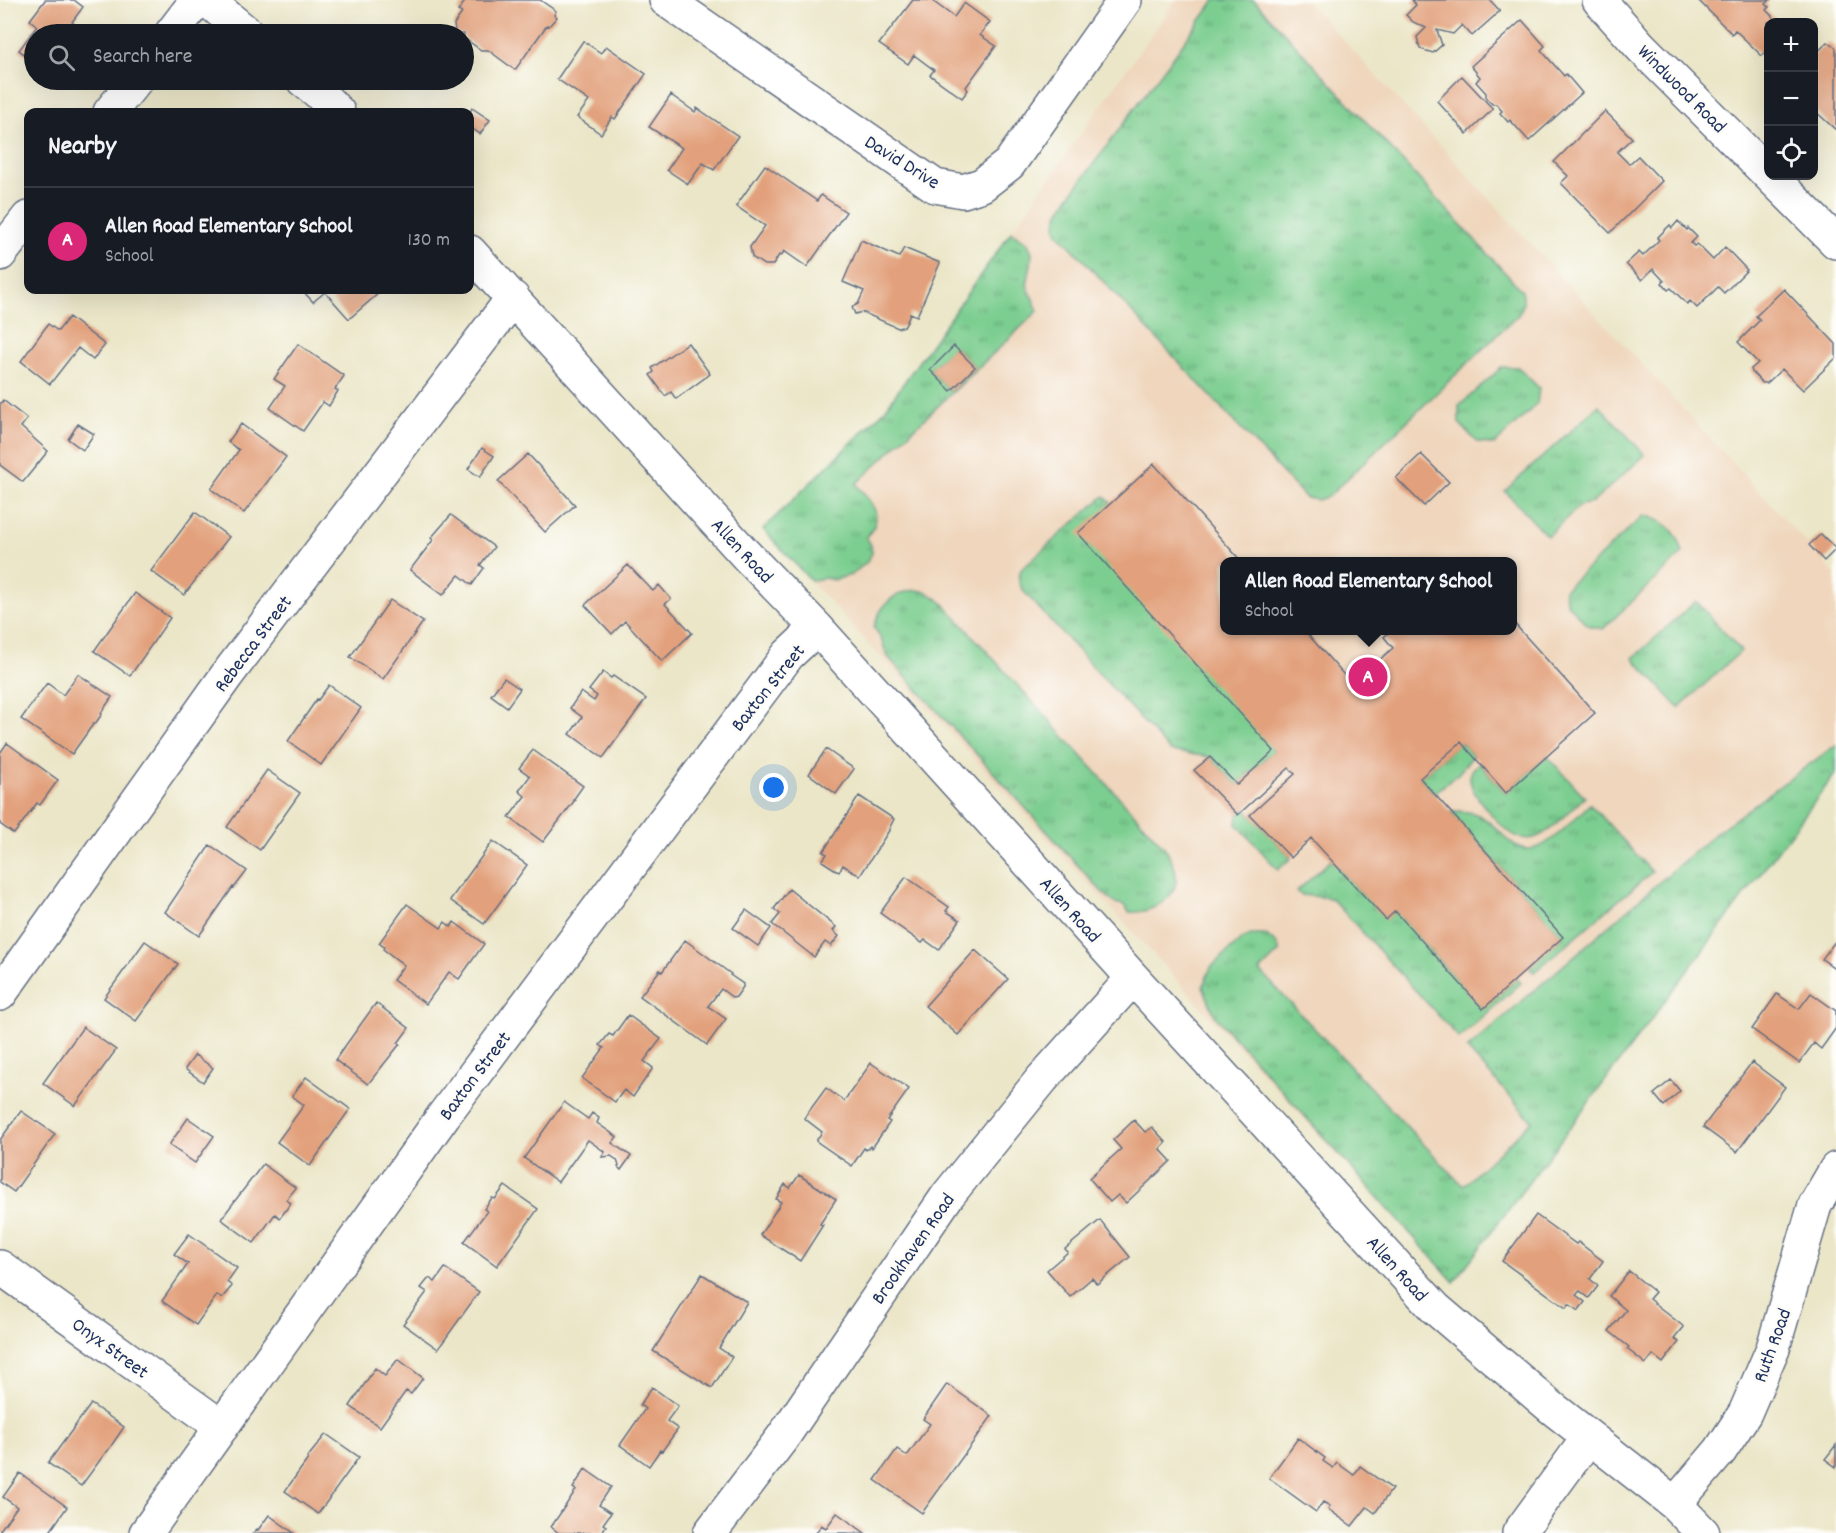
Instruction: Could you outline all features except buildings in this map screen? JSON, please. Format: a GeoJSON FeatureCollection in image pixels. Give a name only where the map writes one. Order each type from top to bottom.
{"type":"FeatureCollection","features":[{"type":"Feature","properties":{"kind":"street"},"geometry":{"type":"LineString","coordinates":[[179,24],[197,0]]}},
{"type":"Feature","properties":{"kind":"street"},"geometry":{"type":"LineString","coordinates":[[207,0],[236,24]]}},
{"type":"Feature","properties":{"kind":"street","name":"David Drive"},"geometry":{"type":"LineString","coordinates":[[666,0],[935,186],[963,191],[982,185],[1009,164],[1125,0]]}},
{"type":"Feature","properties":{"kind":"street","name":"Windwood Road"},"geometry":{"type":"LineString","coordinates":[[1599,0],[1641,47],[1764,170]]}},
{"type":"Feature","properties":{"kind":"street"},"geometry":{"type":"LineString","coordinates":[[113,108],[128,90]]}},
{"type":"Feature","properties":{"kind":"street"},"geometry":{"type":"LineString","coordinates":[[316,90],[334,108]]}},
{"type":"Feature","properties":{"kind":"street","name":"Windwood Road"},"geometry":{"type":"LineString","coordinates":[[1774,180],[1836,242]]}},
{"type":"Feature","properties":{"kind":"street"},"geometry":{"type":"LineString","coordinates":[[0,254],[24,223]]}},
{"type":"Feature","properties":{"kind":"street","name":"Allen Road"},"geometry":{"type":"LineString","coordinates":[[474,256],[746,555],[817,628],[1435,1308],[1551,1407],[1675,1504],[1703,1533]]}},
{"type":"Feature","properties":{"kind":"street","name":"Rebecca Street"},"geometry":{"type":"LineString","coordinates":[[0,994],[227,675],[513,298]]}},
{"type":"Feature","properties":{"kind":"street","name":"Baxton Street"},"geometry":{"type":"LineString","coordinates":[[146,1533],[459,1096],[788,655],[817,628]]}},
{"type":"Feature","properties":{"kind":"street","name":"Brookhaven Road"},"geometry":{"type":"LineString","coordinates":[[710,1533],[783,1437],[948,1195],[1042,1079],[1133,978]]}},
{"type":"Feature","properties":{"kind":"street","name":"Ruth Road"},"geometry":{"type":"LineString","coordinates":[[1675,1504],[1720,1451],[1745,1413],[1773,1348],[1815,1205],[1836,1169]]}},
{"type":"Feature","properties":{"kind":"street","name":"Onyx Street"},"geometry":{"type":"LineString","coordinates":[[0,1267],[222,1426]]}},
{"type":"Feature","properties":{"kind":"street"},"geometry":{"type":"LineString","coordinates":[[1519,1533],[1589,1437]]}},
{"type":"Feature","properties":{"kind":"shaded area"},"geometry":{"type":"Polygon","coordinates":[[[1176,0],[1306,0],[1836,575],[1836,773],[1454,1282],[763,529],[883,412],[1176,0]]]}},
{"type":"Feature","properties":{"kind":"green space"},"geometry":{"type":"Polygon","coordinates":[[[1215,0],[1254,0],[1522,291],[1523,304],[1518,315],[1329,496],[1318,500],[1306,498],[1057,232],[1058,216],[1066,201],[1215,0]]]}},
{"type":"Feature","properties":{"kind":"green space"},"geometry":{"type":"Polygon","coordinates":[[[1011,232],[1027,242],[1032,252],[1027,285],[1038,311],[856,484],[871,503],[876,516],[872,529],[866,537],[871,545],[872,553],[867,562],[851,575],[834,580],[824,578],[811,581],[763,529],[883,412],[1011,232]],[[954,346],[930,370],[951,391],[975,367],[954,346]]]}},
{"type":"Feature","properties":{"kind":"green space"},"geometry":{"type":"Polygon","coordinates":[[[1502,367],[1518,367],[1539,388],[1537,404],[1494,445],[1477,442],[1459,423],[1459,406],[1502,367]]]}},
{"type":"Feature","properties":{"kind":"green space"},"geometry":{"type":"Polygon","coordinates":[[[1599,405],[1645,455],[1592,503],[1581,505],[1547,536],[1505,491],[1599,405]]]}},
{"type":"Feature","properties":{"kind":"green space"},"geometry":{"type":"Polygon","coordinates":[[[1104,496],[1111,503],[1274,751],[1237,785],[1210,757],[1170,751],[1020,585],[1019,575],[1022,568],[1104,496]]]}},
{"type":"Feature","properties":{"kind":"green space"},"geometry":{"type":"Polygon","coordinates":[[[1644,515],[1659,520],[1670,528],[1681,545],[1683,553],[1603,629],[1589,626],[1567,604],[1564,590],[1644,515]]]}},
{"type":"Feature","properties":{"kind":"green space"},"geometry":{"type":"Polygon","coordinates":[[[917,590],[927,592],[942,602],[1165,848],[1175,867],[1176,875],[1175,884],[1168,898],[1154,908],[1129,912],[1124,905],[1115,903],[1102,892],[888,657],[881,638],[874,628],[876,620],[889,601],[901,593],[917,590]]]}},
{"type":"Feature","properties":{"kind":"green space"},"geometry":{"type":"Polygon","coordinates":[[[1696,601],[1741,651],[1679,708],[1633,658],[1696,601]]]}},
{"type":"Feature","properties":{"kind":"green space"},"geometry":{"type":"Polygon","coordinates":[[[1461,742],[1473,756],[1457,775],[1434,793],[1420,778],[1461,742]]]}},
{"type":"Feature","properties":{"kind":"green space"},"geometry":{"type":"Polygon","coordinates":[[[1836,745],[1836,773],[1454,1282],[1215,1016],[1203,987],[1211,967],[1242,939],[1251,935],[1266,935],[1277,944],[1280,951],[1260,971],[1463,1186],[1532,1121],[1467,1049],[1718,831],[1836,745]]]}},
{"type":"Feature","properties":{"kind":"green space"},"geometry":{"type":"Polygon","coordinates":[[[1547,756],[1585,797],[1547,832],[1534,838],[1519,837],[1492,816],[1471,785],[1471,774],[1479,763],[1506,793],[1547,756]]]}},
{"type":"Feature","properties":{"kind":"green space"},"geometry":{"type":"Polygon","coordinates":[[[1590,804],[1652,872],[1534,972],[1529,968],[1563,937],[1450,811],[1478,815],[1491,823],[1513,844],[1530,849],[1552,839],[1590,804]]]}},
{"type":"Feature","properties":{"kind":"green space"},"geometry":{"type":"Polygon","coordinates":[[[1245,809],[1291,858],[1278,870],[1237,824],[1238,815],[1245,809]]]}},
{"type":"Feature","properties":{"kind":"green space"},"geometry":{"type":"Polygon","coordinates":[[[1331,860],[1386,919],[1395,911],[1483,1009],[1517,979],[1521,983],[1459,1038],[1331,898],[1301,895],[1297,891],[1331,860]]]}},
{"type":"Feature","properties":{"kind":"place","name":"Allen Road Elementary School"},"geometry":{"type":"Point","coordinates":[1368,677]}}]}
